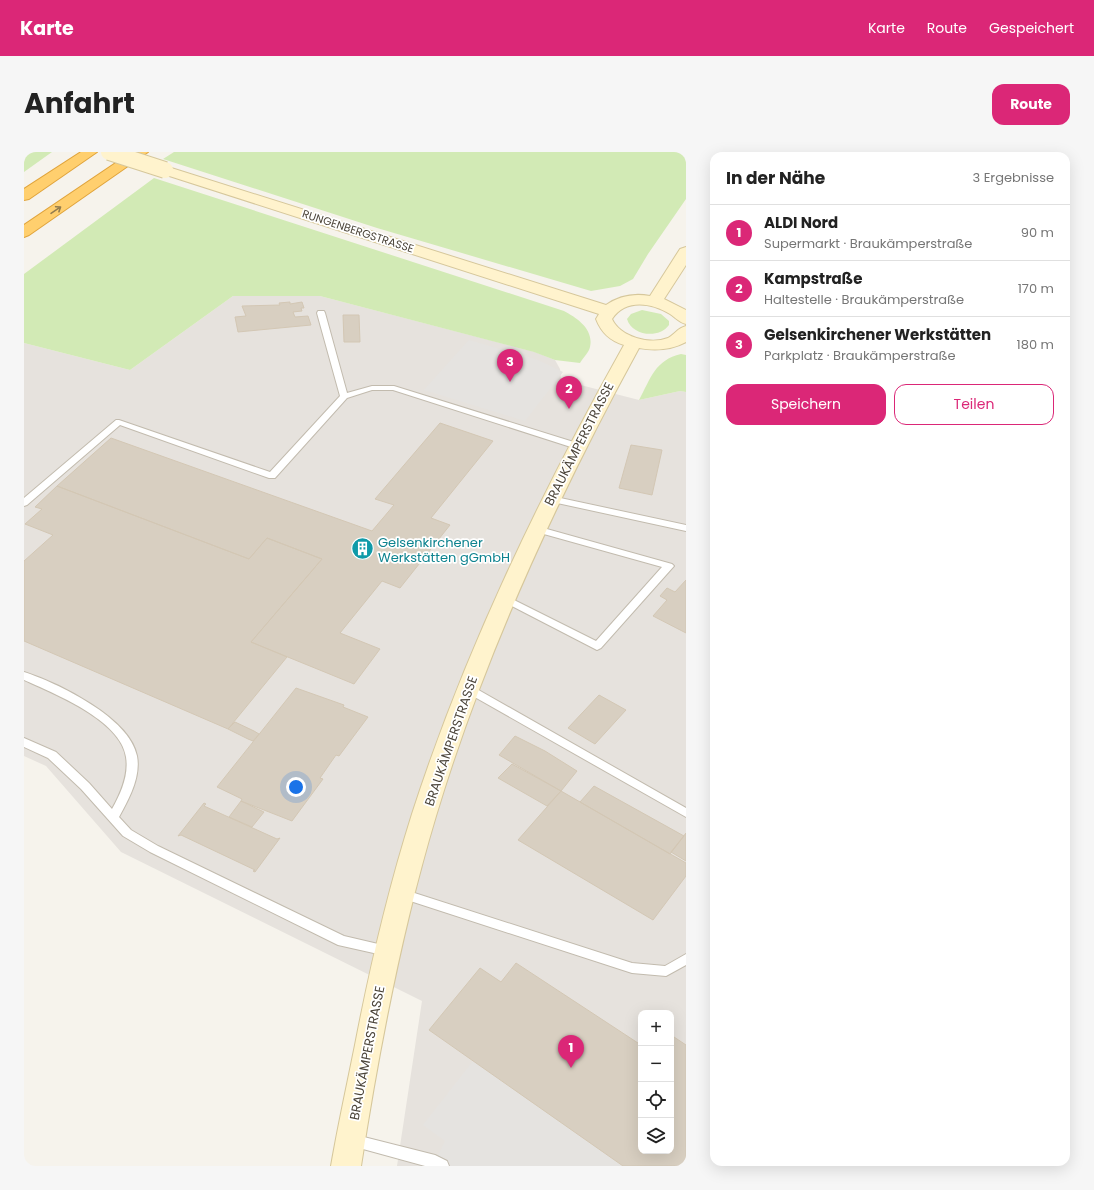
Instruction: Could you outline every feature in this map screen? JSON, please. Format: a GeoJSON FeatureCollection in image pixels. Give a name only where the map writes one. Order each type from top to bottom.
{"type":"FeatureCollection","features":[{"type":"Feature","properties":{"kind":"highway"},"geometry":{"type":"LineString","coordinates":[[24,196],[90,152]]}},
{"type":"Feature","properties":{"kind":"highway"},"geometry":{"type":"LineString","coordinates":[[24,232],[141,152]]}},
{"type":"Feature","properties":{"kind":"street","name":"RUNGENBERGSTRASSE"},"geometry":{"type":"LineString","coordinates":[[109,152],[608,311]]}},
{"type":"Feature","properties":{"kind":"street"},"geometry":{"type":"LineString","coordinates":[[655,301],[686,252]]}},
{"type":"Feature","properties":{"kind":"street"},"geometry":{"type":"LineString","coordinates":[[631,300],[655,301],[673,307],[686,330],[674,341],[658,345],[633,343],[618,337],[609,330],[604,319],[608,311],[615,305],[631,300]]}},
{"type":"Feature","properties":{"kind":"street","name":"BRAUKÄMPERSTRASSE"},"geometry":{"type":"LineString","coordinates":[[348,1153],[387,951],[434,785],[468,688],[505,598],[536,529],[591,416],[633,343]]}},
{"type":"Feature","properties":{"kind":"lane"},"geometry":{"type":"LineString","coordinates":[[321,313],[344,396]]}},
{"type":"Feature","properties":{"kind":"lane"},"geometry":{"type":"LineString","coordinates":[[24,503],[119,422],[272,476],[344,396],[372,388],[394,388],[577,446]]}},
{"type":"Feature","properties":{"kind":"lane"},"geometry":{"type":"LineString","coordinates":[[551,499],[686,528]]}},
{"type":"Feature","properties":{"kind":"lane"},"geometry":{"type":"LineString","coordinates":[[505,598],[597,646],[669,566],[536,529]]}},
{"type":"Feature","properties":{"kind":"lane"},"geometry":{"type":"LineString","coordinates":[[24,676],[86,704],[116,729],[129,747],[132,762],[130,779],[125,797],[114,818]]}},
{"type":"Feature","properties":{"kind":"lane"},"geometry":{"type":"LineString","coordinates":[[468,688],[686,813]]}},
{"type":"Feature","properties":{"kind":"lane"},"geometry":{"type":"LineString","coordinates":[[24,742],[52,755],[128,833],[154,850],[342,941],[387,951]]}},
{"type":"Feature","properties":{"kind":"lane"},"geometry":{"type":"LineString","coordinates":[[402,894],[632,968],[666,971],[686,959]]}},
{"type":"Feature","properties":{"kind":"lane"},"geometry":{"type":"LineString","coordinates":[[348,1153],[434,1162],[442,1166]]}},
{"type":"Feature","properties":{"kind":"shaded area"},"geometry":{"type":"Polygon","coordinates":[[[233,296],[320,296],[535,352],[555,360],[560,369],[561,380],[639,400],[680,391],[686,392],[686,1166],[397,1166],[422,1001],[121,852],[46,766],[24,756],[24,343],[130,370],[233,296]]]}},
{"type":"Feature","properties":{"kind":"shaded area"},"geometry":{"type":"Polygon","coordinates":[[[469,340],[538,360],[563,372],[525,421],[424,390],[469,340]]]}},
{"type":"Feature","properties":{"kind":"shaded area"},"geometry":{"type":"Polygon","coordinates":[[[473,1061],[623,1166],[433,1166],[445,1141],[423,1125],[473,1061]]]}},
{"type":"Feature","properties":{"kind":"green space"},"geometry":{"type":"Polygon","coordinates":[[[24,152],[52,152],[24,172],[24,152]]]}},
{"type":"Feature","properties":{"kind":"green space"},"geometry":{"type":"Polygon","coordinates":[[[174,152],[686,152],[686,199],[648,254],[633,279],[620,286],[591,291],[377,228],[163,159],[174,152]]]}},
{"type":"Feature","properties":{"kind":"green space"},"geometry":{"type":"Polygon","coordinates":[[[154,178],[564,311],[579,321],[587,330],[591,341],[590,347],[580,363],[555,360],[534,352],[320,296],[233,296],[130,370],[24,343],[24,274],[154,178]]]}},
{"type":"Feature","properties":{"kind":"green space"},"geometry":{"type":"Polygon","coordinates":[[[642,310],[661,314],[669,321],[669,325],[665,329],[653,334],[646,334],[634,329],[627,319],[631,314],[642,310]]]}},
{"type":"Feature","properties":{"kind":"green space"},"geometry":{"type":"Polygon","coordinates":[[[681,354],[686,355],[686,392],[680,391],[639,400],[659,365],[672,357],[681,354]]]}},
{"type":"Feature","properties":{"kind":"building"},"geometry":{"type":"Polygon","coordinates":[[[290,302],[290,304],[302,302],[304,308],[301,308],[302,311],[293,312],[295,317],[308,316],[311,325],[238,332],[235,317],[246,316],[242,306],[280,305],[279,303],[290,302]]]}},
{"type":"Feature","properties":{"kind":"building"},"geometry":{"type":"Polygon","coordinates":[[[343,315],[359,315],[360,342],[344,342],[343,315]]]}},
{"type":"Feature","properties":{"kind":"building","name":"Gelsenkirchener Werkstätten gGmbH"},"geometry":{"type":"Polygon","coordinates":[[[440,423],[493,441],[431,518],[450,525],[400,588],[382,581],[340,633],[380,649],[354,684],[251,642],[322,559],[267,538],[249,559],[57,486],[111,438],[372,531],[394,505],[375,499],[440,423]]]}},
{"type":"Feature","properties":{"kind":"building"},"geometry":{"type":"Polygon","coordinates":[[[631,445],[662,450],[652,495],[619,488],[631,445]]]}},
{"type":"Feature","properties":{"kind":"building"},"geometry":{"type":"Polygon","coordinates":[[[57,486],[249,559],[267,538],[322,559],[251,642],[287,657],[228,729],[24,641],[24,561],[53,535],[25,524],[42,509],[35,507],[57,486]]]}},
{"type":"Feature","properties":{"kind":"building"},"geometry":{"type":"Polygon","coordinates":[[[686,580],[686,633],[653,616],[667,600],[660,596],[667,588],[675,592],[686,580]]]}},
{"type":"Feature","properties":{"kind":"building"},"geometry":{"type":"Polygon","coordinates":[[[296,688],[344,705],[343,707],[368,717],[339,756],[336,755],[320,778],[323,779],[292,821],[241,801],[242,799],[217,787],[296,688]]]}},
{"type":"Feature","properties":{"kind":"building"},"geometry":{"type":"Polygon","coordinates":[[[599,695],[626,710],[595,744],[568,728],[599,695]]]}},
{"type":"Feature","properties":{"kind":"building"},"geometry":{"type":"Polygon","coordinates":[[[235,722],[259,734],[253,741],[228,729],[235,722]]]}},
{"type":"Feature","properties":{"kind":"building"},"geometry":{"type":"Polygon","coordinates":[[[515,736],[545,751],[577,771],[561,791],[499,755],[515,736]]]}},
{"type":"Feature","properties":{"kind":"building"},"geometry":{"type":"Polygon","coordinates":[[[512,764],[561,791],[547,806],[498,778],[512,764]]]}},
{"type":"Feature","properties":{"kind":"building"},"geometry":{"type":"Polygon","coordinates":[[[594,786],[684,836],[670,854],[580,802],[594,786]]]}},
{"type":"Feature","properties":{"kind":"building"},"geometry":{"type":"Polygon","coordinates":[[[561,791],[686,863],[686,876],[653,920],[518,840],[561,791]]]}},
{"type":"Feature","properties":{"kind":"building"},"geometry":{"type":"Polygon","coordinates":[[[241,801],[264,812],[252,827],[229,817],[241,801]]]}},
{"type":"Feature","properties":{"kind":"building"},"geometry":{"type":"Polygon","coordinates":[[[204,803],[206,804],[204,806],[277,839],[280,838],[255,872],[253,871],[255,870],[181,835],[178,836],[204,803]]]}},
{"type":"Feature","properties":{"kind":"building"},"geometry":{"type":"Polygon","coordinates":[[[686,833],[686,861],[671,852],[686,833]]]}},
{"type":"Feature","properties":{"kind":"building"},"geometry":{"type":"Polygon","coordinates":[[[516,963],[638,1043],[638,1154],[674,1154],[674,1037],[686,1045],[686,1166],[623,1166],[429,1030],[480,968],[501,982],[516,963]]]}},
{"type":"Feature","properties":{"kind":"place","name":"Gelsenkirchener Werkstätten"},"geometry":{"type":"Point","coordinates":[510,382]}},
{"type":"Feature","properties":{"kind":"place","name":"Kampstraße"},"geometry":{"type":"Point","coordinates":[569,409]}},
{"type":"Feature","properties":{"kind":"place","name":"Gelsenkirchener Werkstätten gGmbH"},"geometry":{"type":"Point","coordinates":[363,549]}},
{"type":"Feature","properties":{"kind":"place","name":"ALDI Nord"},"geometry":{"type":"Point","coordinates":[571,1068]}}]}
